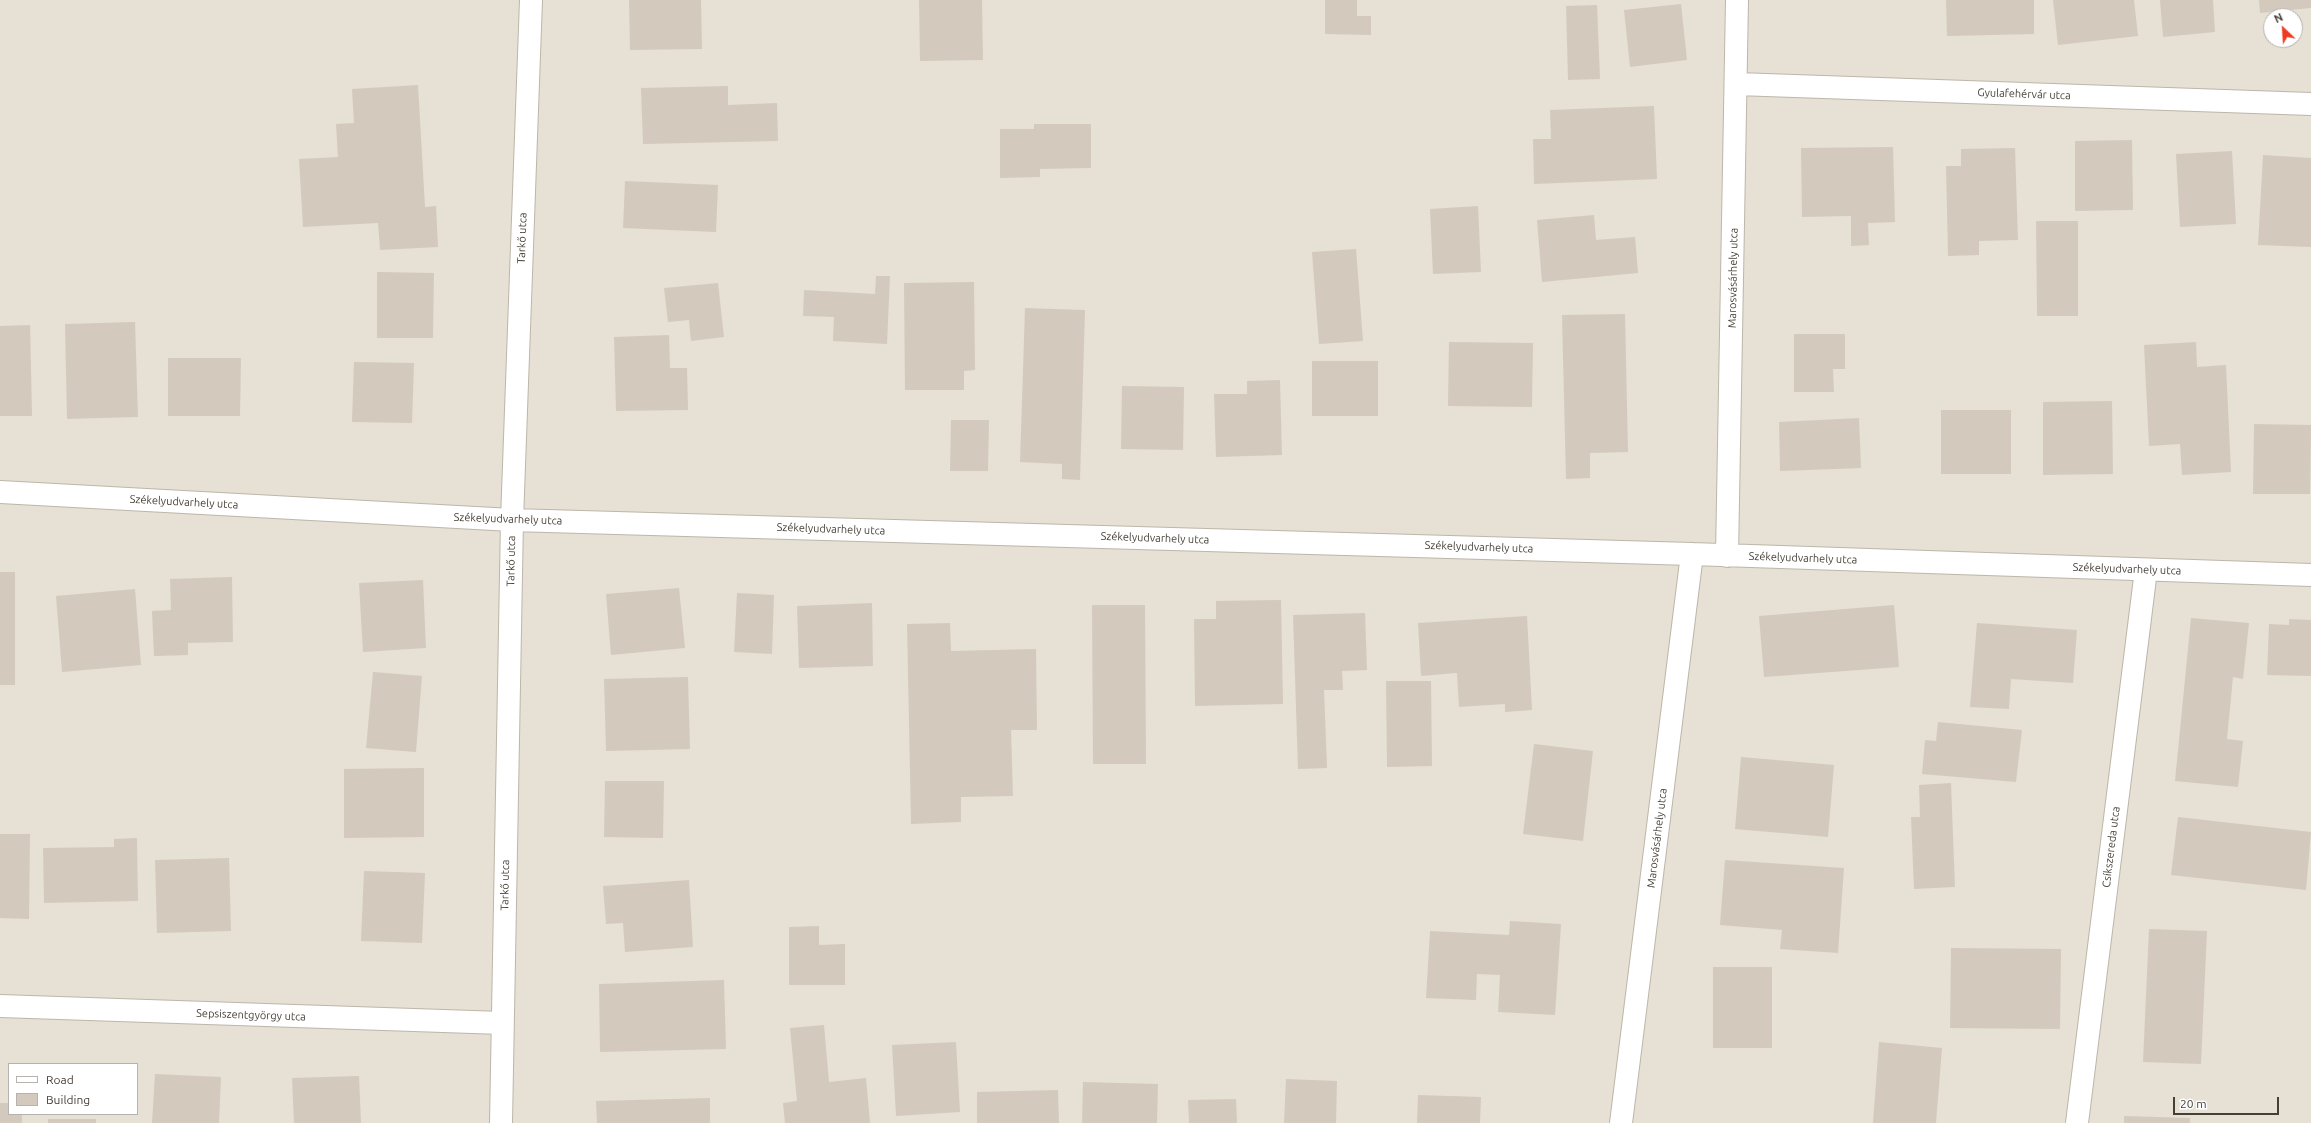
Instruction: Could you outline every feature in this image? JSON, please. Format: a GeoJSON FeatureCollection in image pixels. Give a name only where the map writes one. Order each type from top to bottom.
{"type":"FeatureCollection","features":[{"type":"Feature","properties":{"kind":"street","name":"Tarkő utca"},"geometry":{"type":"LineString","coordinates":[[500,1123],[512,520],[531,0]]}},
{"type":"Feature","properties":{"kind":"street","name":"Marosvásárhely utca"},"geometry":{"type":"LineString","coordinates":[[1727,556],[1737,84],[1737,0]]}},
{"type":"Feature","properties":{"kind":"street","name":"Gyulafehérvár utca"},"geometry":{"type":"LineString","coordinates":[[1737,84],[2311,104]]}},
{"type":"Feature","properties":{"kind":"street","name":"Székelyudvarhely utca"},"geometry":{"type":"LineString","coordinates":[[0,492],[512,520],[1692,554],[2311,575]]}},
{"type":"Feature","properties":{"kind":"street","name":"Marosvásárhely utca"},"geometry":{"type":"LineString","coordinates":[[1621,1123],[1692,554]]}},
{"type":"Feature","properties":{"kind":"street","name":"Csíkszereda utca"},"geometry":{"type":"LineString","coordinates":[[2077,1123],[2146,570]]}},
{"type":"Feature","properties":{"kind":"street","name":"Sepsiszentgyörgy utca"},"geometry":{"type":"LineString","coordinates":[[0,1006],[502,1023]]}},
{"type":"Feature","properties":{"kind":"shaded area"},"geometry":{"type":"Polygon","coordinates":[[[0,0],[2311,0],[2311,1123],[0,1123],[0,0]]]}},
{"type":"Feature","properties":{"kind":"building"},"geometry":{"type":"Polygon","coordinates":[[[629,0],[701,0],[702,49],[630,50],[629,0]]]}},
{"type":"Feature","properties":{"kind":"building"},"geometry":{"type":"Polygon","coordinates":[[[919,0],[982,0],[983,60],[920,61],[919,0]]]}},
{"type":"Feature","properties":{"kind":"building"},"geometry":{"type":"Polygon","coordinates":[[[1325,0],[1357,0],[1357,16],[1371,16],[1371,35],[1325,34],[1325,0]]]}},
{"type":"Feature","properties":{"kind":"building"},"geometry":{"type":"Polygon","coordinates":[[[1946,0],[2034,0],[2034,34],[1947,36],[1946,0]]]}},
{"type":"Feature","properties":{"kind":"building"},"geometry":{"type":"Polygon","coordinates":[[[2053,0],[2134,0],[2138,36],[2058,45],[2053,0]]]}},
{"type":"Feature","properties":{"kind":"building"},"geometry":{"type":"Polygon","coordinates":[[[2160,0],[2213,0],[2215,32],[2163,37],[2160,0]]]}},
{"type":"Feature","properties":{"kind":"building"},"geometry":{"type":"Polygon","coordinates":[[[2259,0],[2311,0],[2311,8],[2263,8],[2263,13],[2260,13],[2259,0]]]}},
{"type":"Feature","properties":{"kind":"building"},"geometry":{"type":"Polygon","coordinates":[[[1681,4],[1687,60],[1630,67],[1624,10],[1681,4]]]}},
{"type":"Feature","properties":{"kind":"building"},"geometry":{"type":"Polygon","coordinates":[[[1597,5],[1600,79],[1568,80],[1566,6],[1597,5]]]}},
{"type":"Feature","properties":{"kind":"building"},"geometry":{"type":"Polygon","coordinates":[[[418,85],[425,207],[436,206],[438,247],[380,250],[378,223],[303,227],[299,159],[338,157],[336,124],[354,123],[352,89],[418,85]]]}},
{"type":"Feature","properties":{"kind":"building"},"geometry":{"type":"Polygon","coordinates":[[[728,86],[728,105],[777,103],[778,141],[643,144],[641,88],[728,86]]]}},
{"type":"Feature","properties":{"kind":"building"},"geometry":{"type":"Polygon","coordinates":[[[1654,106],[1657,179],[1534,184],[1533,139],[1551,139],[1550,110],[1654,106]]]}},
{"type":"Feature","properties":{"kind":"building"},"geometry":{"type":"Polygon","coordinates":[[[1034,124],[1091,124],[1091,168],[1040,169],[1040,177],[1000,178],[1000,129],[1034,129],[1034,124]]]}},
{"type":"Feature","properties":{"kind":"building"},"geometry":{"type":"Polygon","coordinates":[[[2132,140],[2133,210],[2075,211],[2075,141],[2132,140]]]}},
{"type":"Feature","properties":{"kind":"building"},"geometry":{"type":"Polygon","coordinates":[[[1893,147],[1895,222],[1868,223],[1869,245],[1851,246],[1851,216],[1802,217],[1801,148],[1893,147]]]}},
{"type":"Feature","properties":{"kind":"building"},"geometry":{"type":"Polygon","coordinates":[[[2015,148],[2018,240],[1979,241],[1979,255],[1948,256],[1946,166],[1961,166],[1961,149],[2015,148]]]}},
{"type":"Feature","properties":{"kind":"building"},"geometry":{"type":"Polygon","coordinates":[[[2232,151],[2236,224],[2180,227],[2176,154],[2232,151]]]}},
{"type":"Feature","properties":{"kind":"building"},"geometry":{"type":"Polygon","coordinates":[[[2263,155],[2311,158],[2311,247],[2258,245],[2263,155]]]}},
{"type":"Feature","properties":{"kind":"building"},"geometry":{"type":"Polygon","coordinates":[[[625,181],[718,185],[716,232],[623,228],[625,181]]]}},
{"type":"Feature","properties":{"kind":"building"},"geometry":{"type":"Polygon","coordinates":[[[1478,206],[1481,272],[1433,274],[1430,209],[1478,206]]]}},
{"type":"Feature","properties":{"kind":"building"},"geometry":{"type":"Polygon","coordinates":[[[1594,215],[1596,240],[1635,237],[1638,273],[1542,282],[1537,220],[1594,215]]]}},
{"type":"Feature","properties":{"kind":"building"},"geometry":{"type":"Polygon","coordinates":[[[2036,221],[2078,221],[2078,316],[2037,316],[2036,221]]]}},
{"type":"Feature","properties":{"kind":"building"},"geometry":{"type":"Polygon","coordinates":[[[1356,249],[1363,341],[1319,344],[1312,252],[1356,249]]]}},
{"type":"Feature","properties":{"kind":"building"},"geometry":{"type":"Polygon","coordinates":[[[377,272],[434,273],[433,338],[377,338],[377,272]]]}},
{"type":"Feature","properties":{"kind":"building"},"geometry":{"type":"Polygon","coordinates":[[[876,276],[890,276],[887,344],[833,341],[834,317],[803,316],[804,290],[875,294],[876,276]]]}},
{"type":"Feature","properties":{"kind":"building"},"geometry":{"type":"Polygon","coordinates":[[[974,282],[975,370],[964,371],[964,390],[905,390],[904,283],[974,282]]]}},
{"type":"Feature","properties":{"kind":"building"},"geometry":{"type":"Polygon","coordinates":[[[718,283],[724,337],[691,341],[689,320],[668,322],[664,288],[718,283]]]}},
{"type":"Feature","properties":{"kind":"building"},"geometry":{"type":"Polygon","coordinates":[[[1025,308],[1085,310],[1080,480],[1062,479],[1062,464],[1020,462],[1025,308]]]}},
{"type":"Feature","properties":{"kind":"building"},"geometry":{"type":"Polygon","coordinates":[[[1625,314],[1628,452],[1590,453],[1590,478],[1566,479],[1562,315],[1625,314]]]}},
{"type":"Feature","properties":{"kind":"building"},"geometry":{"type":"Polygon","coordinates":[[[135,322],[138,417],[67,419],[65,324],[135,322]]]}},
{"type":"Feature","properties":{"kind":"building"},"geometry":{"type":"Polygon","coordinates":[[[30,325],[32,416],[0,416],[0,326],[30,325]]]}},
{"type":"Feature","properties":{"kind":"building"},"geometry":{"type":"Polygon","coordinates":[[[1794,334],[1845,334],[1845,369],[1833,369],[1834,392],[1794,392],[1794,334]]]}},
{"type":"Feature","properties":{"kind":"building"},"geometry":{"type":"Polygon","coordinates":[[[669,335],[670,368],[687,368],[688,410],[616,411],[614,337],[669,335]]]}},
{"type":"Feature","properties":{"kind":"building"},"geometry":{"type":"Polygon","coordinates":[[[1449,342],[1533,343],[1532,407],[1448,406],[1449,342]]]}},
{"type":"Feature","properties":{"kind":"building"},"geometry":{"type":"Polygon","coordinates":[[[2196,342],[2197,367],[2226,365],[2231,472],[2182,475],[2180,444],[2149,446],[2144,345],[2196,342]]]}},
{"type":"Feature","properties":{"kind":"building"},"geometry":{"type":"Polygon","coordinates":[[[168,358],[241,358],[240,416],[168,416],[168,358]]]}},
{"type":"Feature","properties":{"kind":"building"},"geometry":{"type":"Polygon","coordinates":[[[1312,361],[1378,361],[1378,416],[1312,416],[1312,361]]]}},
{"type":"Feature","properties":{"kind":"building"},"geometry":{"type":"Polygon","coordinates":[[[354,362],[414,363],[412,423],[352,422],[354,362]]]}},
{"type":"Feature","properties":{"kind":"building"},"geometry":{"type":"Polygon","coordinates":[[[1280,380],[1282,455],[1216,457],[1214,394],[1247,394],[1247,381],[1280,380]]]}},
{"type":"Feature","properties":{"kind":"building"},"geometry":{"type":"Polygon","coordinates":[[[1122,386],[1184,387],[1183,450],[1121,449],[1122,386]]]}},
{"type":"Feature","properties":{"kind":"building"},"geometry":{"type":"Polygon","coordinates":[[[2112,401],[2113,474],[2043,475],[2043,402],[2112,401]]]}},
{"type":"Feature","properties":{"kind":"building"},"geometry":{"type":"Polygon","coordinates":[[[1941,410],[2011,410],[2011,474],[1941,474],[1941,410]]]}},
{"type":"Feature","properties":{"kind":"building"},"geometry":{"type":"Polygon","coordinates":[[[1859,418],[1861,468],[1780,471],[1779,422],[1859,418]]]}},
{"type":"Feature","properties":{"kind":"building"},"geometry":{"type":"Polygon","coordinates":[[[951,420],[989,420],[988,471],[950,471],[951,420]]]}},
{"type":"Feature","properties":{"kind":"building"},"geometry":{"type":"Polygon","coordinates":[[[2254,424],[2311,425],[2310,494],[2253,494],[2254,424]]]}},
{"type":"Feature","properties":{"kind":"building"},"geometry":{"type":"Polygon","coordinates":[[[0,572],[15,572],[15,685],[0,685],[0,572]]]}},
{"type":"Feature","properties":{"kind":"building"},"geometry":{"type":"Polygon","coordinates":[[[232,577],[233,642],[188,643],[188,655],[154,656],[152,611],[171,610],[170,579],[232,577]]]}},
{"type":"Feature","properties":{"kind":"building"},"geometry":{"type":"Polygon","coordinates":[[[423,580],[426,648],[363,652],[359,583],[423,580]]]}},
{"type":"Feature","properties":{"kind":"building"},"geometry":{"type":"Polygon","coordinates":[[[679,588],[685,648],[611,655],[606,594],[679,588]]]}},
{"type":"Feature","properties":{"kind":"building"},"geometry":{"type":"Polygon","coordinates":[[[135,589],[141,665],[62,672],[56,596],[135,589]]]}},
{"type":"Feature","properties":{"kind":"building"},"geometry":{"type":"Polygon","coordinates":[[[737,593],[774,595],[772,654],[734,652],[737,593]]]}},
{"type":"Feature","properties":{"kind":"building"},"geometry":{"type":"Polygon","coordinates":[[[1281,600],[1283,704],[1195,706],[1194,619],[1216,619],[1216,601],[1281,600]]]}},
{"type":"Feature","properties":{"kind":"building"},"geometry":{"type":"Polygon","coordinates":[[[872,603],[873,666],[799,668],[797,606],[872,603]]]}},
{"type":"Feature","properties":{"kind":"building"},"geometry":{"type":"Polygon","coordinates":[[[1092,605],[1145,605],[1146,764],[1093,764],[1092,605]]]}},
{"type":"Feature","properties":{"kind":"building"},"geometry":{"type":"Polygon","coordinates":[[[1894,605],[1899,667],[1764,677],[1759,616],[1894,605]]]}},
{"type":"Feature","properties":{"kind":"building"},"geometry":{"type":"Polygon","coordinates":[[[1365,613],[1367,670],[1342,671],[1343,690],[1324,690],[1327,768],[1298,769],[1293,615],[1365,613]]]}},
{"type":"Feature","properties":{"kind":"building"},"geometry":{"type":"Polygon","coordinates":[[[1527,616],[1532,710],[1505,712],[1505,704],[1459,707],[1457,673],[1421,676],[1418,623],[1527,616]]]}},
{"type":"Feature","properties":{"kind":"building"},"geometry":{"type":"Polygon","coordinates":[[[2191,618],[2249,623],[2243,679],[2233,677],[2227,739],[2243,741],[2238,787],[2175,781],[2191,618]]]}},
{"type":"Feature","properties":{"kind":"building"},"geometry":{"type":"Polygon","coordinates":[[[2289,619],[2311,620],[2311,676],[2267,675],[2269,624],[2289,625],[2289,619]]]}},
{"type":"Feature","properties":{"kind":"building"},"geometry":{"type":"Polygon","coordinates":[[[950,623],[951,651],[1036,649],[1037,730],[1011,730],[1013,796],[961,797],[961,822],[911,824],[907,624],[950,623]]]}},
{"type":"Feature","properties":{"kind":"building"},"geometry":{"type":"Polygon","coordinates":[[[1977,623],[2077,630],[2073,683],[2011,679],[2009,709],[1970,707],[1977,623]]]}},
{"type":"Feature","properties":{"kind":"building"},"geometry":{"type":"Polygon","coordinates":[[[373,672],[422,676],[416,752],[366,748],[373,672]]]}},
{"type":"Feature","properties":{"kind":"building"},"geometry":{"type":"Polygon","coordinates":[[[688,677],[690,749],[606,751],[604,679],[688,677]]]}},
{"type":"Feature","properties":{"kind":"building"},"geometry":{"type":"Polygon","coordinates":[[[1386,681],[1431,681],[1432,766],[1387,767],[1386,681]]]}},
{"type":"Feature","properties":{"kind":"building"},"geometry":{"type":"Polygon","coordinates":[[[1938,722],[2022,730],[2016,782],[1922,774],[1925,740],[1936,741],[1938,722]]]}},
{"type":"Feature","properties":{"kind":"building"},"geometry":{"type":"Polygon","coordinates":[[[1534,744],[1593,751],[1583,841],[1523,834],[1534,744]]]}},
{"type":"Feature","properties":{"kind":"building"},"geometry":{"type":"Polygon","coordinates":[[[1741,757],[1834,765],[1828,837],[1735,829],[1741,757]]]}},
{"type":"Feature","properties":{"kind":"building"},"geometry":{"type":"Polygon","coordinates":[[[424,768],[424,837],[344,838],[344,769],[424,768]]]}},
{"type":"Feature","properties":{"kind":"building"},"geometry":{"type":"Polygon","coordinates":[[[605,781],[664,781],[663,838],[604,837],[605,781]]]}},
{"type":"Feature","properties":{"kind":"building"},"geometry":{"type":"Polygon","coordinates":[[[1951,783],[1955,887],[1914,889],[1911,817],[1920,817],[1919,785],[1951,783]]]}},
{"type":"Feature","properties":{"kind":"building"},"geometry":{"type":"Polygon","coordinates":[[[2178,817],[2311,832],[2306,890],[2171,875],[2178,817]]]}},
{"type":"Feature","properties":{"kind":"building"},"geometry":{"type":"Polygon","coordinates":[[[0,834],[30,834],[29,919],[0,918],[0,834]]]}},
{"type":"Feature","properties":{"kind":"building"},"geometry":{"type":"Polygon","coordinates":[[[137,838],[138,901],[44,903],[43,848],[114,847],[114,839],[137,838]]]}},
{"type":"Feature","properties":{"kind":"building"},"geometry":{"type":"Polygon","coordinates":[[[229,858],[231,931],[157,933],[155,860],[229,858]]]}},
{"type":"Feature","properties":{"kind":"building"},"geometry":{"type":"Polygon","coordinates":[[[1725,860],[1844,868],[1838,953],[1780,949],[1782,930],[1720,925],[1725,860]]]}},
{"type":"Feature","properties":{"kind":"building"},"geometry":{"type":"Polygon","coordinates":[[[364,871],[425,873],[422,943],[361,941],[364,871]]]}},
{"type":"Feature","properties":{"kind":"building"},"geometry":{"type":"Polygon","coordinates":[[[689,880],[693,947],[625,952],[623,923],[606,924],[603,886],[689,880]]]}},
{"type":"Feature","properties":{"kind":"building"},"geometry":{"type":"Polygon","coordinates":[[[1510,921],[1561,924],[1555,1015],[1498,1012],[1500,975],[1477,974],[1476,1000],[1426,998],[1430,931],[1509,935],[1510,921]]]}},
{"type":"Feature","properties":{"kind":"building"},"geometry":{"type":"Polygon","coordinates":[[[819,926],[819,945],[845,944],[845,985],[789,985],[789,927],[819,926]]]}},
{"type":"Feature","properties":{"kind":"building"},"geometry":{"type":"Polygon","coordinates":[[[2149,929],[2207,931],[2201,1064],[2143,1062],[2149,929]]]}},
{"type":"Feature","properties":{"kind":"building"},"geometry":{"type":"Polygon","coordinates":[[[1951,948],[2061,949],[2060,1029],[1950,1028],[1951,948]]]}},
{"type":"Feature","properties":{"kind":"building"},"geometry":{"type":"Polygon","coordinates":[[[1713,967],[1772,967],[1772,1048],[1713,1048],[1713,967]]]}},
{"type":"Feature","properties":{"kind":"building"},"geometry":{"type":"Polygon","coordinates":[[[724,980],[726,1049],[600,1052],[599,984],[724,980]]]}},
{"type":"Feature","properties":{"kind":"building"},"geometry":{"type":"Polygon","coordinates":[[[824,1025],[829,1082],[866,1078],[870,1123],[785,1123],[783,1103],[797,1101],[790,1028],[824,1025]]]}},
{"type":"Feature","properties":{"kind":"building"},"geometry":{"type":"Polygon","coordinates":[[[956,1042],[960,1112],[896,1116],[892,1045],[956,1042]]]}},
{"type":"Feature","properties":{"kind":"building"},"geometry":{"type":"Polygon","coordinates":[[[1879,1042],[1942,1048],[1936,1123],[1873,1123],[1879,1042]]]}},
{"type":"Feature","properties":{"kind":"building"},"geometry":{"type":"Polygon","coordinates":[[[155,1074],[221,1077],[219,1123],[152,1123],[155,1074]]]}},
{"type":"Feature","properties":{"kind":"building"},"geometry":{"type":"Polygon","coordinates":[[[359,1076],[361,1123],[294,1123],[292,1078],[359,1076]]]}},
{"type":"Feature","properties":{"kind":"building"},"geometry":{"type":"Polygon","coordinates":[[[1286,1079],[1337,1081],[1336,1123],[1284,1123],[1286,1079]]]}},
{"type":"Feature","properties":{"kind":"building"},"geometry":{"type":"Polygon","coordinates":[[[1083,1082],[1158,1084],[1157,1123],[1082,1123],[1083,1082]]]}},
{"type":"Feature","properties":{"kind":"building"},"geometry":{"type":"Polygon","coordinates":[[[1058,1090],[1059,1123],[977,1123],[977,1092],[1058,1090]]]}},
{"type":"Feature","properties":{"kind":"building"},"geometry":{"type":"Polygon","coordinates":[[[1418,1095],[1481,1097],[1480,1123],[1417,1123],[1418,1095]]]}},
{"type":"Feature","properties":{"kind":"building"},"geometry":{"type":"Polygon","coordinates":[[[710,1098],[710,1123],[597,1123],[596,1101],[710,1098]]]}},
{"type":"Feature","properties":{"kind":"building"},"geometry":{"type":"Polygon","coordinates":[[[1236,1099],[1237,1123],[1189,1123],[1188,1100],[1236,1099]]]}},
{"type":"Feature","properties":{"kind":"building"},"geometry":{"type":"Polygon","coordinates":[[[0,1103],[8,1103],[8,1115],[22,1115],[22,1123],[0,1123],[0,1103]]]}},
{"type":"Feature","properties":{"kind":"building"},"geometry":{"type":"Polygon","coordinates":[[[2124,1116],[2190,1118],[2190,1123],[2124,1123],[2124,1116]]]}},
{"type":"Feature","properties":{"kind":"building"},"geometry":{"type":"Polygon","coordinates":[[[48,1119],[96,1119],[96,1123],[48,1123],[48,1119]]]}}]}
